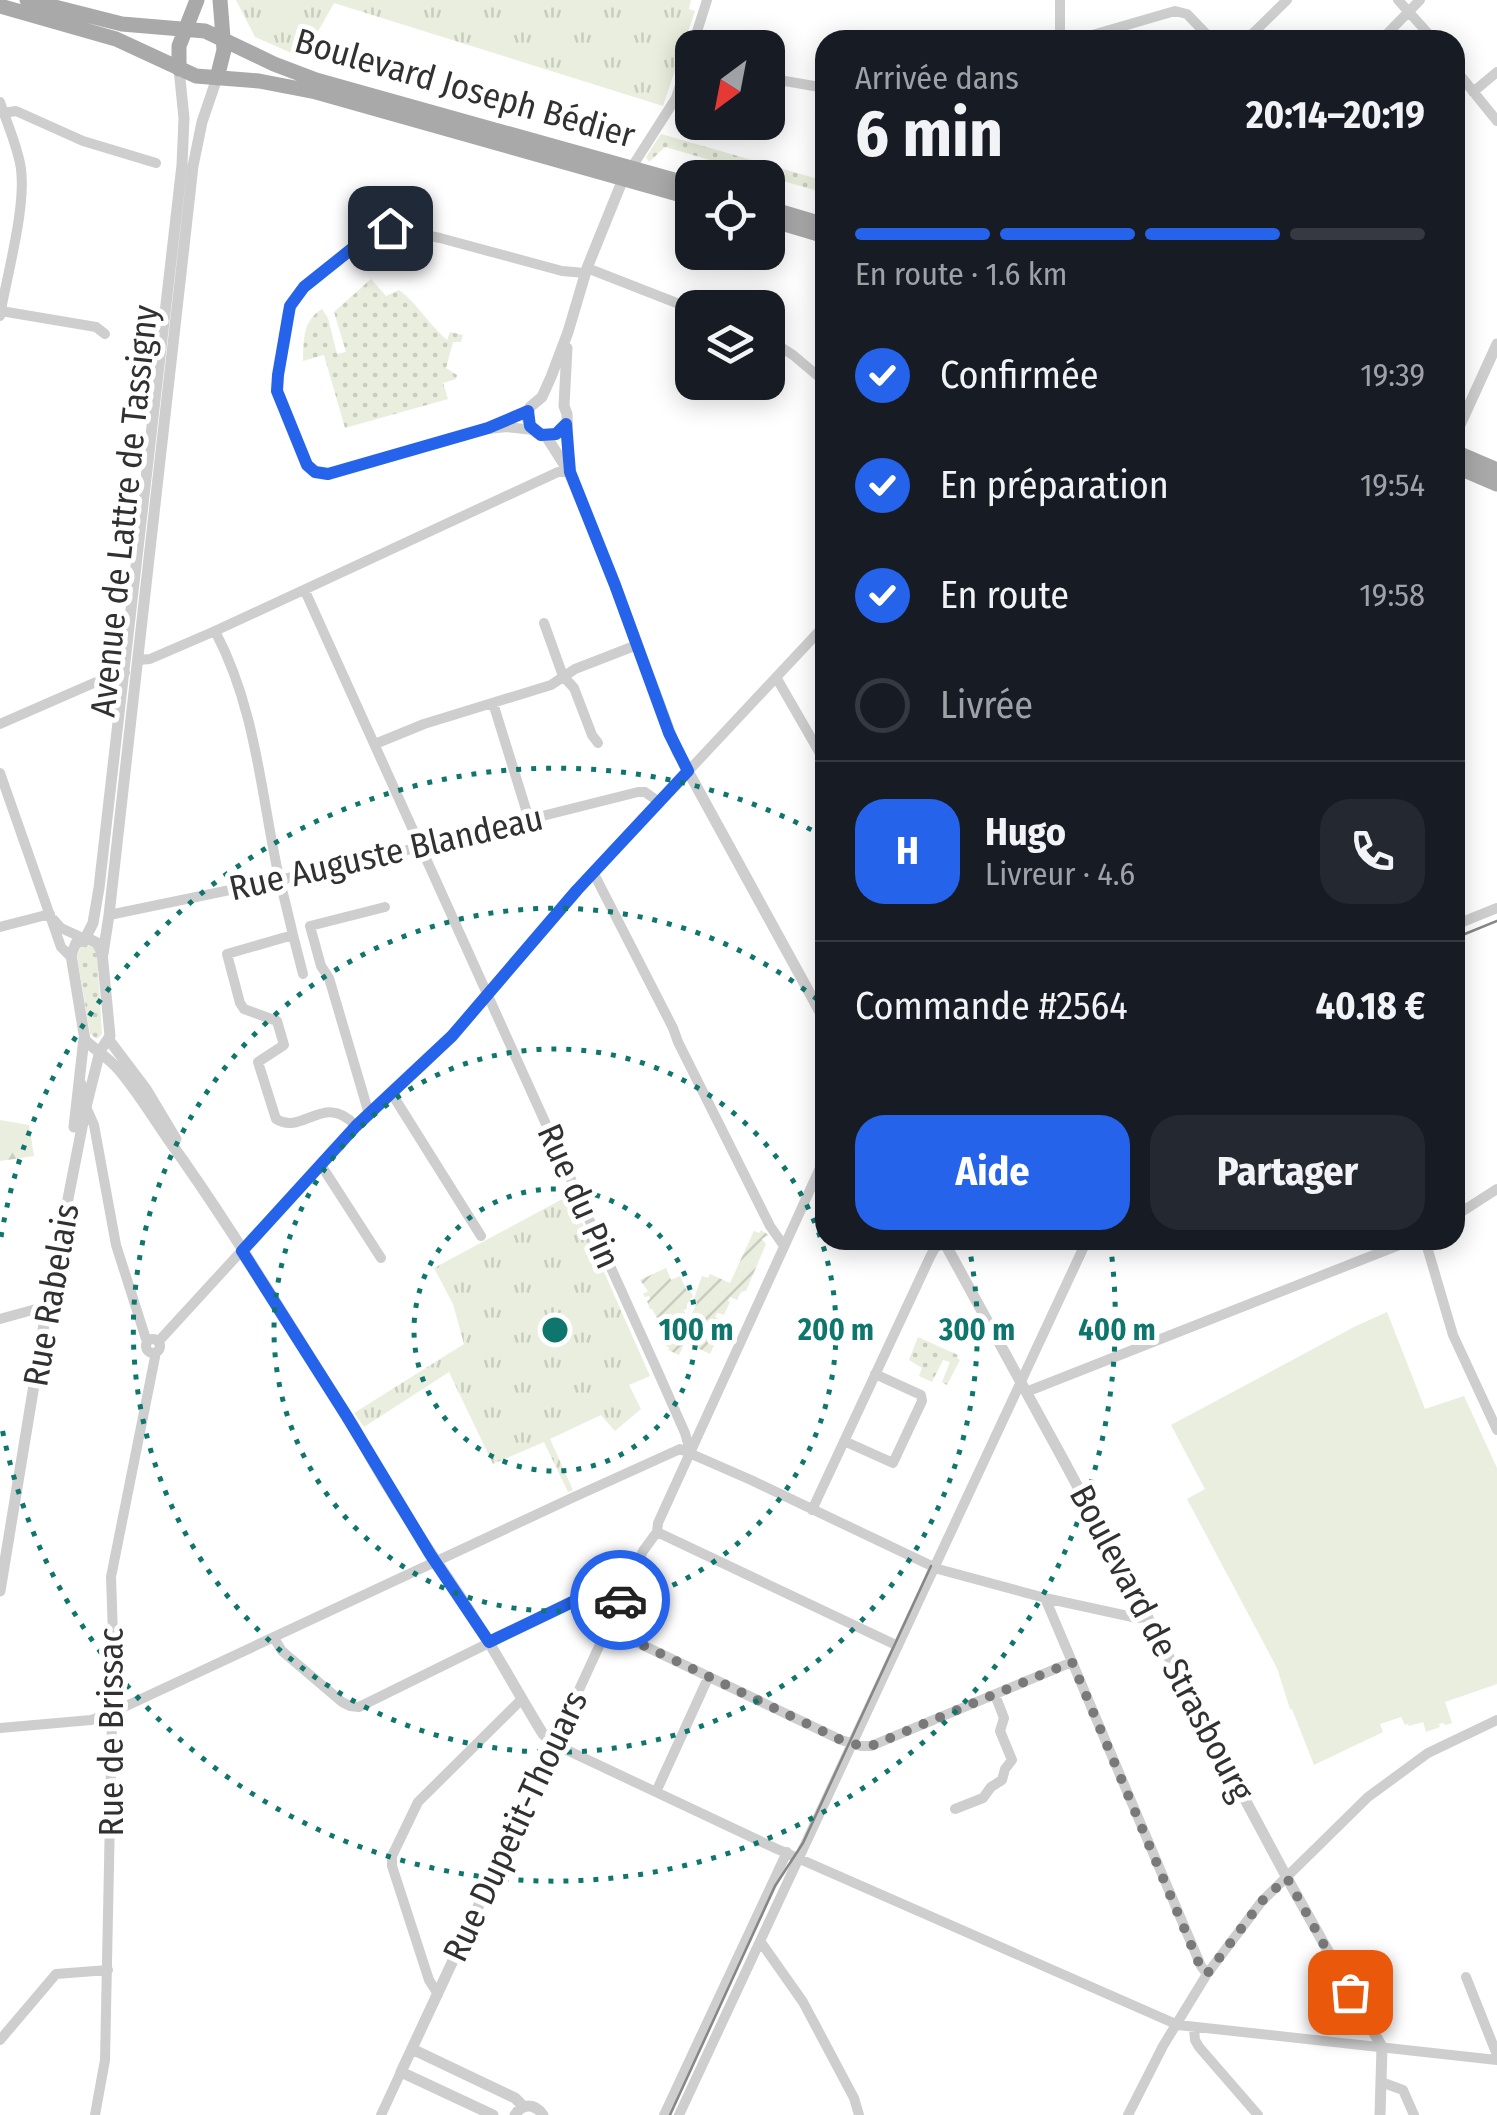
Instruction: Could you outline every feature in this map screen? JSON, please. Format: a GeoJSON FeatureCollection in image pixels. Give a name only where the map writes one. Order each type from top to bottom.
{"type":"FeatureCollection","features":[{"type":"Feature","properties":{"kind":"main road"},"geometry":{"type":"LineString","coordinates":[[27,0],[110,22],[185,29],[224,38]]}},
{"type":"Feature","properties":{"kind":"main road"},"geometry":{"type":"LineString","coordinates":[[179,69],[179,46],[197,0]]}},
{"type":"Feature","properties":{"kind":"main road"},"geometry":{"type":"LineString","coordinates":[[0,6],[116,39],[196,76],[217,78],[224,38],[220,0]]}},
{"type":"Feature","properties":{"kind":"main road","name":"Boulevard Joseph Bédier"},"geometry":{"type":"LineString","coordinates":[[224,38],[316,80],[627,173],[675,191]]}},
{"type":"Feature","properties":{"kind":"main road","name":"Boulevard Joseph Bédier"},"geometry":{"type":"LineString","coordinates":[[217,78],[316,92],[627,173],[675,182]]}},
{"type":"Feature","properties":{"kind":"main road"},"geometry":{"type":"LineString","coordinates":[[785,213],[815,221]]}},
{"type":"Feature","properties":{"kind":"main road"},"geometry":{"type":"LineString","coordinates":[[785,225],[815,233]]}},
{"type":"Feature","properties":{"kind":"main road"},"geometry":{"type":"LineString","coordinates":[[1465,456],[1497,470]]}},
{"type":"Feature","properties":{"kind":"main road"},"geometry":{"type":"LineString","coordinates":[[1465,470],[1497,484]]}},
{"type":"Feature","properties":{"kind":"street"},"geometry":{"type":"LineString","coordinates":[[699,30],[707,0]]}},
{"type":"Feature","properties":{"kind":"street"},"geometry":{"type":"LineString","coordinates":[[1060,0],[1060,30]]}},
{"type":"Feature","properties":{"kind":"street"},"geometry":{"type":"LineString","coordinates":[[1256,30],[1287,0]]}},
{"type":"Feature","properties":{"kind":"street"},"geometry":{"type":"LineString","coordinates":[[1398,0],[1425,30]]}},
{"type":"Feature","properties":{"kind":"street"},"geometry":{"type":"LineString","coordinates":[[1391,30],[1420,0]]}},
{"type":"Feature","properties":{"kind":"street"},"geometry":{"type":"LineString","coordinates":[[1110,30],[1182,6],[1203,30]]}},
{"type":"Feature","properties":{"kind":"street","name":"Avenue de Lattre de Tassigny"},"geometry":{"type":"LineString","coordinates":[[85,939],[93,923],[100,888],[184,139],[179,69]]}},
{"type":"Feature","properties":{"kind":"street"},"geometry":{"type":"LineString","coordinates":[[1473,92],[1497,72]]}},
{"type":"Feature","properties":{"kind":"street","name":"Avenue de Lattre de Tassigny"},"geometry":{"type":"LineString","coordinates":[[109,1040],[103,954],[193,166],[217,78]]}},
{"type":"Feature","properties":{"kind":"street"},"geometry":{"type":"LineString","coordinates":[[785,81],[815,86]]}},
{"type":"Feature","properties":{"kind":"street"},"geometry":{"type":"LineString","coordinates":[[1465,82],[1497,121]]}},
{"type":"Feature","properties":{"kind":"street"},"geometry":{"type":"LineString","coordinates":[[675,100],[627,173],[586,270],[568,332],[542,397],[528,411],[488,428],[328,474],[315,472],[307,465],[277,391],[293,299],[369,235],[383,229],[455,242],[562,271],[586,270],[675,303]]}},
{"type":"Feature","properties":{"kind":"street"},"geometry":{"type":"LineString","coordinates":[[104,334],[96,327],[0,313],[22,182],[21,166],[2,107],[83,141],[156,163]]}},
{"type":"Feature","properties":{"kind":"street"},"geometry":{"type":"LineString","coordinates":[[562,271],[580,292]]}},
{"type":"Feature","properties":{"kind":"street"},"geometry":{"type":"LineString","coordinates":[[568,332],[564,406],[570,472]]}},
{"type":"Feature","properties":{"kind":"street"},"geometry":{"type":"LineString","coordinates":[[1465,414],[1497,344]]}},
{"type":"Feature","properties":{"kind":"street"},"geometry":{"type":"LineString","coordinates":[[785,349],[815,373]]}},
{"type":"Feature","properties":{"kind":"street"},"geometry":{"type":"LineString","coordinates":[[542,397],[554,398],[564,406]]}},
{"type":"Feature","properties":{"kind":"street"},"geometry":{"type":"LineString","coordinates":[[528,411],[533,430]]}},
{"type":"Feature","properties":{"kind":"street"},"geometry":{"type":"LineString","coordinates":[[546,436],[558,433],[566,424]]}},
{"type":"Feature","properties":{"kind":"street"},"geometry":{"type":"LineString","coordinates":[[488,428],[533,430],[546,436],[570,472],[677,752],[815,1004]]}},
{"type":"Feature","properties":{"kind":"street"},"geometry":{"type":"LineString","coordinates":[[138,660],[150,659],[215,632],[558,472],[570,472]]}},
{"type":"Feature","properties":{"kind":"street","name":"Rue du Pin"},"geometry":{"type":"LineString","coordinates":[[305,591],[661,1379],[690,1452]]}},
{"type":"Feature","properties":{"kind":"street"},"geometry":{"type":"LineString","coordinates":[[544,623],[563,676],[574,688],[598,743]]}},
{"type":"Feature","properties":{"kind":"street"},"geometry":{"type":"LineString","coordinates":[[215,632],[246,703],[280,880],[303,974]]}},
{"type":"Feature","properties":{"kind":"street"},"geometry":{"type":"LineString","coordinates":[[154,1345],[356,1126],[438,1050],[558,912],[815,636]]}},
{"type":"Feature","properties":{"kind":"street"},"geometry":{"type":"LineString","coordinates":[[375,744],[424,724],[551,684],[637,645]]}},
{"type":"Feature","properties":{"kind":"street"},"geometry":{"type":"LineString","coordinates":[[0,724],[124,673]]}},
{"type":"Feature","properties":{"kind":"street"},"geometry":{"type":"LineString","coordinates":[[776,677],[815,745]]}},
{"type":"Feature","properties":{"kind":"street"},"geometry":{"type":"LineString","coordinates":[[494,703],[530,818]]}},
{"type":"Feature","properties":{"kind":"street"},"geometry":{"type":"LineString","coordinates":[[0,773],[61,948],[71,957],[76,943],[85,939]]}},
{"type":"Feature","properties":{"kind":"street","name":"Rue Auguste Blandeau"},"geometry":{"type":"LineString","coordinates":[[109,915],[300,878],[638,792],[645,792],[659,802]]}},
{"type":"Feature","properties":{"kind":"street"},"geometry":{"type":"LineString","coordinates":[[594,874],[770,1226],[784,1246]]}},
{"type":"Feature","properties":{"kind":"street"},"geometry":{"type":"LineString","coordinates":[[369,1114],[310,926],[385,907]]}},
{"type":"Feature","properties":{"kind":"street"},"geometry":{"type":"LineString","coordinates":[[1465,922],[1497,908]]}},
{"type":"Feature","properties":{"kind":"street"},"geometry":{"type":"LineString","coordinates":[[50,915],[60,928],[97,943],[103,954]]}},
{"type":"Feature","properties":{"kind":"street"},"geometry":{"type":"LineString","coordinates":[[0,927],[50,915]]}},
{"type":"Feature","properties":{"kind":"street"},"geometry":{"type":"LineString","coordinates":[[293,935],[227,954],[244,1009],[277,1021],[284,1045],[258,1062],[275,1117],[287,1124],[334,1111],[356,1126]]}},
{"type":"Feature","properties":{"kind":"street","name":"Rue Rabelais"},"geometry":{"type":"LineString","coordinates":[[71,957],[84,1038],[70,1164],[72,1176]]}},
{"type":"Feature","properties":{"kind":"street"},"geometry":{"type":"LineString","coordinates":[[84,1038],[121,1072],[186,1161],[543,1734],[554,1744],[1178,2025],[1497,2058],[1466,1977]]}},
{"type":"Feature","properties":{"kind":"street"},"geometry":{"type":"LineString","coordinates":[[100,1051],[109,1040],[156,1104],[186,1161]]}},
{"type":"Feature","properties":{"kind":"street","name":"Rue Rabelais"},"geometry":{"type":"LineString","coordinates":[[0,1592],[5,1524],[80,1134],[100,1051]]}},
{"type":"Feature","properties":{"kind":"street","name":"Rue Rabelais"},"geometry":{"type":"LineString","coordinates":[[80,1083],[86,1107]]}},
{"type":"Feature","properties":{"kind":"street"},"geometry":{"type":"LineString","coordinates":[[392,1094],[482,1236]]}},
{"type":"Feature","properties":{"kind":"street","name":"Rue de Brissac"},"geometry":{"type":"LineString","coordinates":[[86,1107],[96,1135],[116,1245],[154,1345],[111,1577],[115,1694],[108,1970],[105,2060],[95,2115]]}},
{"type":"Feature","properties":{"kind":"street"},"geometry":{"type":"LineString","coordinates":[[80,1134],[86,1128],[96,1135]]}},
{"type":"Feature","properties":{"kind":"street"},"geometry":{"type":"LineString","coordinates":[[321,1166],[381,1258]]}},
{"type":"Feature","properties":{"kind":"street","name":"Rue Dupetit-Thouars"},"geometry":{"type":"LineString","coordinates":[[381,2115],[644,1550],[658,1532],[658,1523],[815,1179]]}},
{"type":"Feature","properties":{"kind":"street"},"geometry":{"type":"LineString","coordinates":[[1465,1210],[1497,1189]]}},
{"type":"Feature","properties":{"kind":"street"},"geometry":{"type":"LineString","coordinates":[[812,1510],[934,1250]]}},
{"type":"Feature","properties":{"kind":"street","name":"Boulevard de Strasbourg"},"geometry":{"type":"LineString","coordinates":[[948,1250],[1382,2046]]}},
{"type":"Feature","properties":{"kind":"street"},"geometry":{"type":"LineString","coordinates":[[678,2115],[1083,1250]]}},
{"type":"Feature","properties":{"kind":"street"},"geometry":{"type":"LineString","coordinates":[[1022,1385],[1090,1366],[1386,1250]]}},
{"type":"Feature","properties":{"kind":"street"},"geometry":{"type":"LineString","coordinates":[[1428,1250],[1454,1335],[1497,1430]]}},
{"type":"Feature","properties":{"kind":"street"},"geometry":{"type":"LineString","coordinates":[[0,1320],[48,1306]]}},
{"type":"Feature","properties":{"kind":"street"},"geometry":{"type":"LineString","coordinates":[[844,1441],[893,1463],[922,1401],[920,1395],[875,1374]]}},
{"type":"Feature","properties":{"kind":"street"},"geometry":{"type":"LineString","coordinates":[[0,1728],[92,1720],[113,1713],[680,1449],[933,1567],[1045,1598],[1142,1619],[1148,1617]]}},
{"type":"Feature","properties":{"kind":"street"},"geometry":{"type":"LineString","coordinates":[[658,1532],[898,1646]]}},
{"type":"Feature","properties":{"kind":"street"},"geometry":{"type":"LineString","coordinates":[[274,1638],[282,1651],[342,1702],[364,1706],[616,1581],[630,1580]]}},
{"type":"Feature","properties":{"kind":"street"},"geometry":{"type":"LineString","coordinates":[[1045,1598],[1200,1966],[1207,1974]]}},
{"type":"Feature","properties":{"kind":"street"},"geometry":{"type":"LineString","coordinates":[[607,1628],[861,1746],[871,1746],[1072,1662]]}},
{"type":"Feature","properties":{"kind":"street"},"geometry":{"type":"LineString","coordinates":[[656,1792],[708,1678]]}},
{"type":"Feature","properties":{"kind":"street"},"geometry":{"type":"LineString","coordinates":[[955,1809],[983,1798],[1002,1780],[1012,1760],[1000,1731],[1004,1718],[995,1695]]}},
{"type":"Feature","properties":{"kind":"street"},"geometry":{"type":"LineString","coordinates":[[438,1994],[428,1980],[392,1862],[393,1853],[417,1804],[522,1699]]}},
{"type":"Feature","properties":{"kind":"street"},"geometry":{"type":"LineString","coordinates":[[1128,2115],[1163,2046],[1207,1974],[1262,1901],[1368,1797],[1428,1754],[1497,1720]]}},
{"type":"Feature","properties":{"kind":"street"},"geometry":{"type":"LineString","coordinates":[[664,2115],[787,1852]]}},
{"type":"Feature","properties":{"kind":"street"},"geometry":{"type":"LineString","coordinates":[[760,1940],[803,2002],[854,2098],[859,2115]]}},
{"type":"Feature","properties":{"kind":"street"},"geometry":{"type":"LineString","coordinates":[[0,2040],[56,1974],[108,1970]]}},
{"type":"Feature","properties":{"kind":"street"},"geometry":{"type":"LineString","coordinates":[[1194,2028],[1199,2047],[1258,2115]]}},
{"type":"Feature","properties":{"kind":"street"},"geometry":{"type":"LineString","coordinates":[[1380,2115],[1382,2046]]}},
{"type":"Feature","properties":{"kind":"street"},"geometry":{"type":"LineString","coordinates":[[412,2049],[515,2098],[519,2111],[536,2107],[542,2115]]}},
{"type":"Feature","properties":{"kind":"street"},"geometry":{"type":"LineString","coordinates":[[401,2072],[493,2115]]}},
{"type":"Feature","properties":{"kind":"street"},"geometry":{"type":"LineString","coordinates":[[1381,2082],[1403,2090],[1414,2115]]}},
{"type":"Feature","properties":{"kind":"green space"},"geometry":{"type":"Polygon","coordinates":[[[236,0],[691,0],[689,9],[695,11],[689,30],[675,30],[675,70],[663,106],[334,3],[303,58],[255,37],[236,0]]]}},
{"type":"Feature","properties":{"kind":"green space"},"geometry":{"type":"Polygon","coordinates":[[[661,134],[752,160],[710,160],[665,147],[649,162],[646,157],[661,134]]]}},
{"type":"Feature","properties":{"kind":"green space"},"geometry":{"type":"Polygon","coordinates":[[[785,170],[815,178],[815,190],[785,182],[785,170]]]}},
{"type":"Feature","properties":{"kind":"green space"},"geometry":{"type":"Polygon","coordinates":[[[371,279],[386,296],[399,290],[447,340],[450,332],[463,335],[461,342],[453,342],[446,368],[457,375],[443,383],[448,399],[345,428],[324,355],[303,361],[304,338],[307,325],[322,309],[337,354],[346,352],[334,312],[371,279]]]}},
{"type":"Feature","properties":{"kind":"green space"},"geometry":{"type":"Polygon","coordinates":[[[87,945],[97,952],[102,1034],[97,1039],[90,1034],[77,956],[81,947],[87,945]]]}},
{"type":"Feature","properties":{"kind":"green space"},"geometry":{"type":"Polygon","coordinates":[[[0,1120],[29,1125],[34,1156],[0,1161],[0,1120]]]}},
{"type":"Feature","properties":{"kind":"green space"},"geometry":{"type":"Polygon","coordinates":[[[570,1195],[650,1376],[629,1385],[641,1409],[615,1431],[601,1415],[550,1439],[573,1490],[568,1492],[544,1442],[493,1464],[449,1372],[364,1427],[354,1413],[464,1344],[453,1304],[434,1268],[570,1195]]]}},
{"type":"Feature","properties":{"kind":"green space"},"geometry":{"type":"Polygon","coordinates":[[[754,1231],[769,1235],[762,1239],[766,1244],[746,1291],[737,1300],[730,1297],[724,1315],[717,1313],[715,1317],[719,1319],[710,1338],[716,1341],[710,1354],[685,1342],[679,1355],[668,1350],[659,1326],[664,1322],[650,1309],[649,1296],[643,1294],[648,1291],[640,1280],[666,1268],[671,1280],[680,1276],[693,1296],[683,1310],[684,1317],[689,1319],[697,1303],[693,1301],[702,1276],[708,1278],[710,1274],[730,1283],[754,1231]]]}},
{"type":"Feature","properties":{"kind":"green space"},"geometry":{"type":"Polygon","coordinates":[[[1387,1312],[1425,1409],[1464,1396],[1497,1468],[1497,1684],[1445,1702],[1452,1723],[1439,1724],[1440,1727],[1426,1732],[1423,1722],[1409,1726],[1401,1717],[1380,1724],[1383,1732],[1314,1765],[1277,1668],[1187,1499],[1205,1489],[1171,1425],[1387,1312]]]}},
{"type":"Feature","properties":{"kind":"green space"},"geometry":{"type":"Polygon","coordinates":[[[918,1337],[958,1355],[960,1360],[947,1385],[942,1382],[950,1362],[943,1360],[932,1382],[919,1376],[922,1368],[909,1360],[918,1337]]]}},
{"type":"Feature","properties":{"kind":"tram line"},"geometry":{"type":"LineString","coordinates":[[1465,934],[1497,921]]}},
{"type":"Feature","properties":{"kind":"tram line"},"geometry":{"type":"LineString","coordinates":[[670,2115],[775,1886],[803,1843],[931,1566]]}},
{"type":"Feature","properties":{"kind":"way so far"},"geometry":{"type":"LineString","coordinates":[[620,1600],[607,1628],[861,1746],[871,1746],[1072,1662],[1205,1972],[1262,1901],[1287,1878],[1350,1992]]}},
{"type":"Feature","properties":{"kind":"route"},"geometry":{"type":"LineString","coordinates":[[390,228],[369,235],[304,287],[290,306],[277,391],[307,465],[324,475],[488,428],[528,411],[530,426],[541,435],[556,434],[566,424],[570,472],[669,733],[688,771],[577,890],[452,1036],[356,1126],[242,1251],[489,1642],[616,1581],[630,1580],[620,1600]]}}]}
